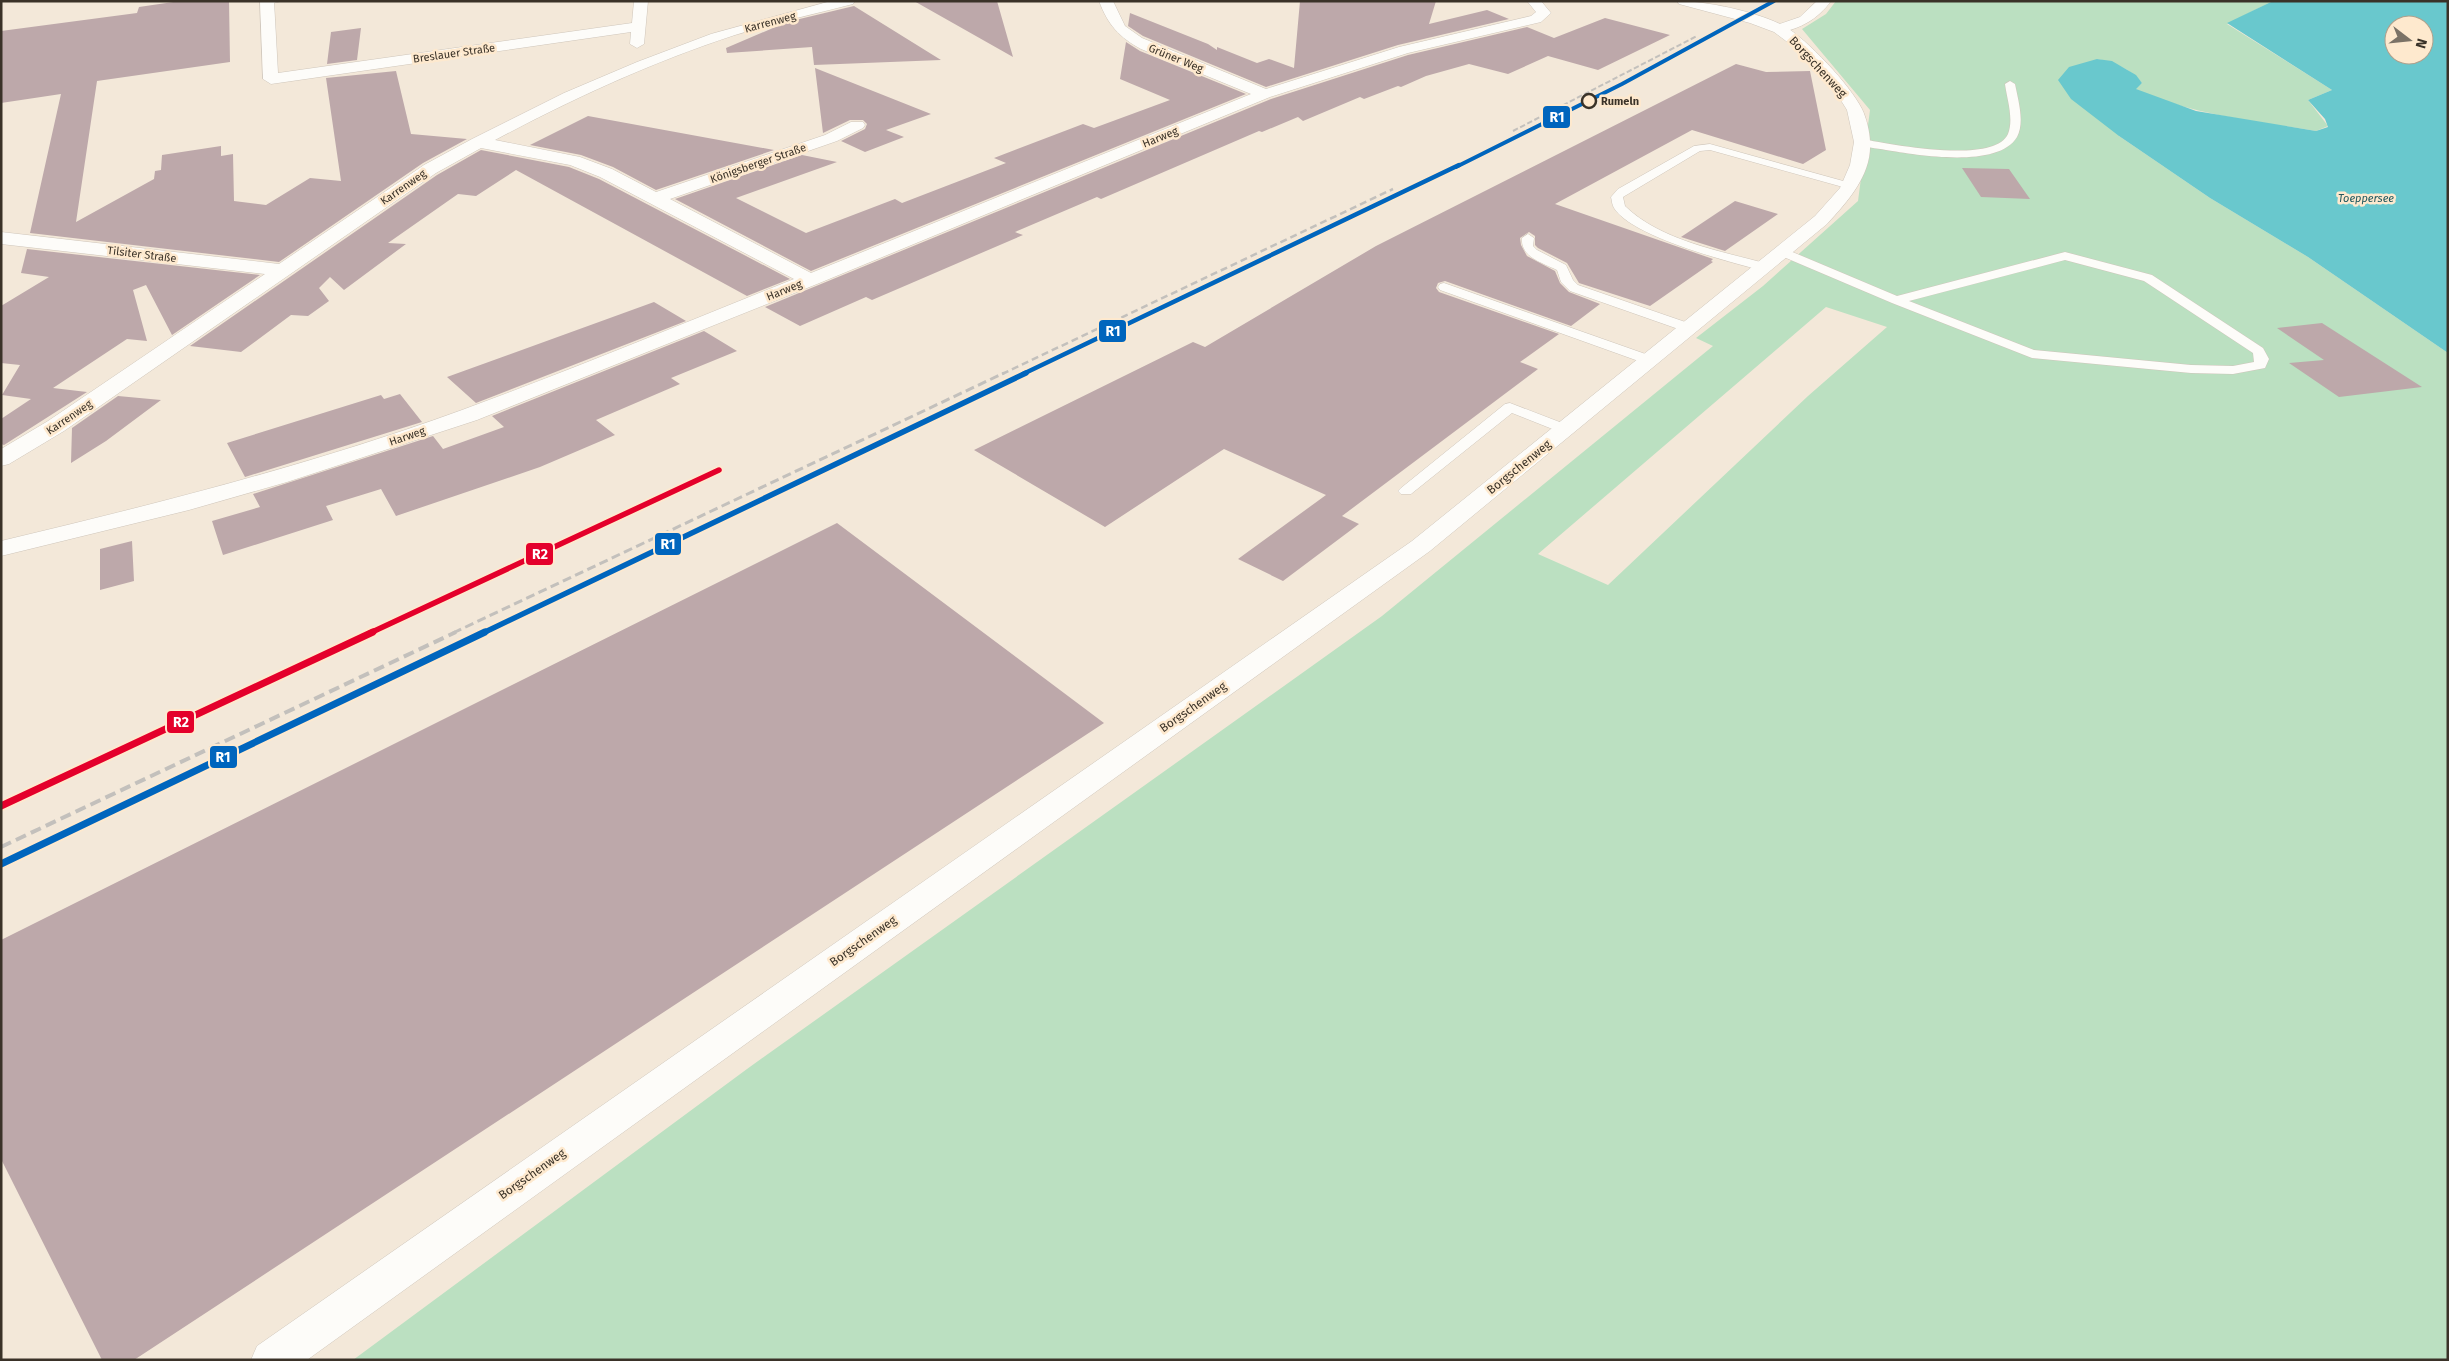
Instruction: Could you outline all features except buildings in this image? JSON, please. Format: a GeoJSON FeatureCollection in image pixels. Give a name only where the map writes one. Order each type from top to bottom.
{"type":"FeatureCollection","features":[{"type":"Feature","properties":{"kind":"street"},"geometry":{"type":"LineString","coordinates":[[641,1],[636,44],[672,53]]}},
{"type":"Feature","properties":{"kind":"street","name":"Karrenweg"},"geometry":{"type":"LineString","coordinates":[[1,459],[56,426],[430,169],[478,142],[590,88],[672,53],[717,36],[848,1]]}},
{"type":"Feature","properties":{"kind":"street","name":"Grüner Weg"},"geometry":{"type":"LineString","coordinates":[[1106,1],[1116,27],[1127,36],[1146,46],[1265,94]]}},
{"type":"Feature","properties":{"kind":"street","name":"Harweg"},"geometry":{"type":"LineString","coordinates":[[1,549],[181,505],[380,445],[553,382],[810,280],[1265,94],[1404,50],[1536,19],[1544,13],[1534,1]]}},
{"type":"Feature","properties":{"kind":"street","name":"Borgschenweg"},"geometry":{"type":"LineString","coordinates":[[272,1360],[1421,546],[1821,220],[1850,186],[1858,165],[1862,142],[1855,110],[1843,91],[1799,44],[1779,29],[1754,20],[1684,1]]}},
{"type":"Feature","properties":{"kind":"street"},"geometry":{"type":"LineString","coordinates":[[1779,29],[1807,19],[1816,12],[1824,1]]}},
{"type":"Feature","properties":{"kind":"street","name":"Breslauer Straße"},"geometry":{"type":"LineString","coordinates":[[271,2],[271,79],[637,27]]}},
{"type":"Feature","properties":{"kind":"street","name":"Königsberger Straße"},"geometry":{"type":"LineString","coordinates":[[658,198],[831,138],[857,125]]}},
{"type":"Feature","properties":{"kind":"street"},"geometry":{"type":"LineString","coordinates":[[478,142],[574,161],[606,173],[658,198],[810,280]]}},
{"type":"Feature","properties":{"kind":"street","name":"Tilsiter Straße"},"geometry":{"type":"LineString","coordinates":[[1,238],[282,270]]}},
{"type":"Feature","properties":{"kind":"lane"},"geometry":{"type":"LineString","coordinates":[[1862,142],[1940,154],[1990,151],[2010,140],[2015,126],[2010,84]]}},
{"type":"Feature","properties":{"kind":"lane"},"geometry":{"type":"LineString","coordinates":[[1764,267],[1659,233],[1626,214],[1619,207],[1617,197],[1622,190],[1698,148],[1710,147],[1850,186]]}},
{"type":"Feature","properties":{"kind":"lane"},"geometry":{"type":"LineString","coordinates":[[1528,238],[1527,246],[1533,253],[1562,268],[1567,282],[1574,288],[1689,328]]}},
{"type":"Feature","properties":{"kind":"lane"},"geometry":{"type":"LineString","coordinates":[[1783,252],[1896,300],[2032,354],[2191,369],[2250,368],[2260,365],[2262,359],[2258,351],[2148,278],[2065,256],[1896,300]]}},
{"type":"Feature","properties":{"kind":"lane"},"geometry":{"type":"LineString","coordinates":[[1444,287],[1649,360]]}},
{"type":"Feature","properties":{"kind":"lane"},"geometry":{"type":"LineString","coordinates":[[1406,491],[1510,407],[1565,429]]}},
{"type":"Feature","properties":{"kind":"green space"},"geometry":{"type":"Polygon","coordinates":[[[1836,1],[2273,1],[2227,24],[2332,90],[2308,100],[2328,126],[2316,131],[2224,116],[2157,98],[2135,89],[2142,83],[2127,70],[2116,64],[2097,59],[2119,136],[2210,198],[2308,257],[2448,353],[2448,1360],[353,1360],[747,1069],[1382,616],[1713,346],[1696,338],[1763,286],[1858,201],[1870,110],[1802,29],[1826,14],[1836,1]],[[1826,307],[1538,554],[1608,585],[1808,396],[1887,327],[1826,307]]]}},
{"type":"Feature","properties":{"kind":"water","name":"Toeppersee"},"geometry":{"type":"Polygon","coordinates":[[[2273,1],[2448,1],[2448,353],[2308,257],[2210,198],[2119,136],[2071,99],[2058,80],[2069,67],[2097,59],[2112,61],[2136,75],[2142,83],[2136,89],[2196,111],[2316,131],[2328,127],[2325,119],[2308,100],[2332,90],[2227,23],[2273,1]]]}},
{"type":"Feature","properties":{"kind":"railway"},"geometry":{"type":"LineString","coordinates":[[1456,167],[1622,84],[1774,1]]}},
{"type":"Feature","properties":{"kind":"railway"},"geometry":{"type":"LineString","coordinates":[[1513,131],[1697,36]]}},
{"type":"Feature","properties":{"kind":"railway"},"geometry":{"type":"LineString","coordinates":[[1023,374],[1459,165]]}},
{"type":"Feature","properties":{"kind":"railway"},"geometry":{"type":"LineString","coordinates":[[1002,374],[1393,189]]}},
{"type":"Feature","properties":{"kind":"railway"},"geometry":{"type":"LineString","coordinates":[[453,633],[1004,373]]}},
{"type":"Feature","properties":{"kind":"railway"},"geometry":{"type":"LineString","coordinates":[[483,633],[1026,373]]}},
{"type":"Feature","properties":{"kind":"railway"},"geometry":{"type":"LineString","coordinates":[[1,847],[456,632]]}},
{"type":"Feature","properties":{"kind":"railway"},"geometry":{"type":"LineString","coordinates":[[1,864],[485,632]]}},
{"type":"Feature","properties":{"kind":"transit line","name":"R1"},"geometry":{"type":"LineString","coordinates":[[1,864],[1489,151],[1622,84],[1774,1]]}},
{"type":"Feature","properties":{"kind":"transit line","name":"R2"},"geometry":{"type":"LineString","coordinates":[[1,806],[719,470]]}},
{"type":"Feature","properties":{"kind":"place","name":"Rumeln"},"geometry":{"type":"Point","coordinates":[1589,101]}}]}
